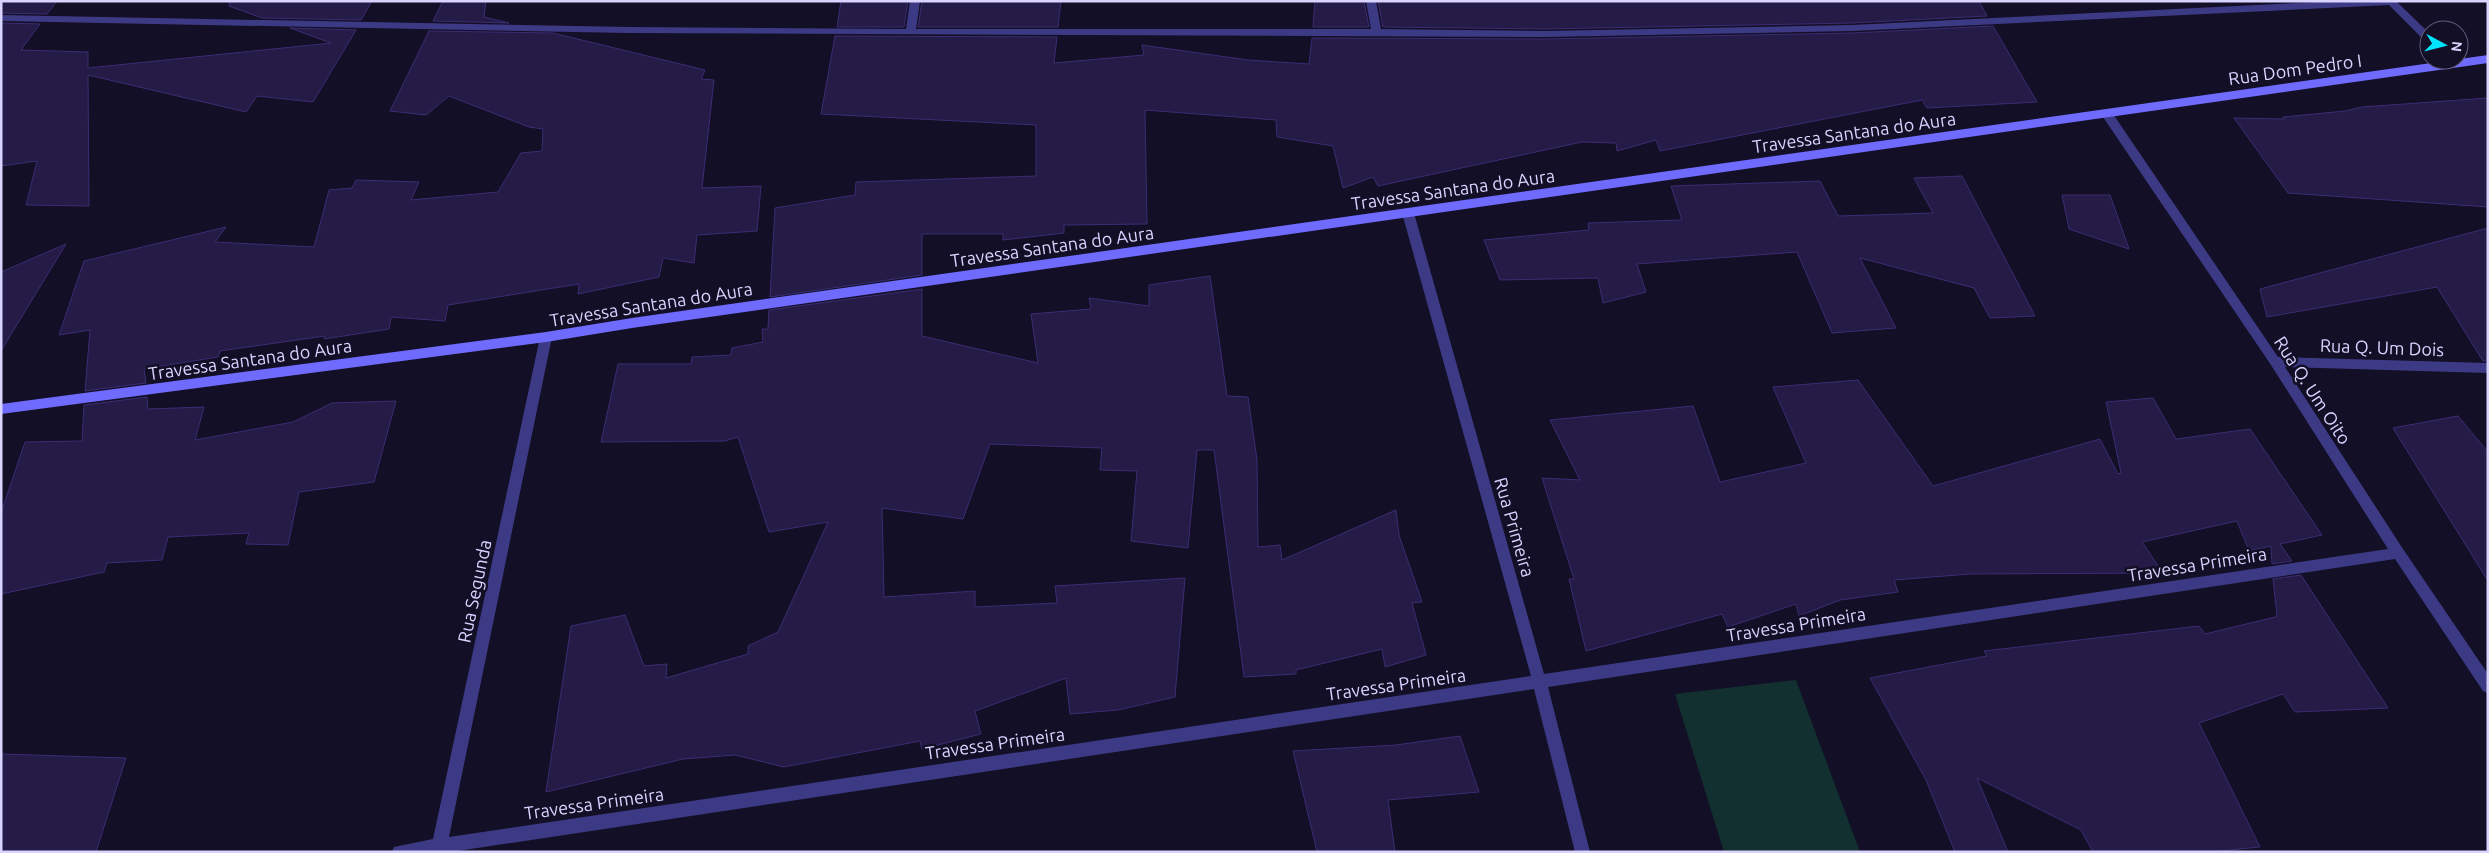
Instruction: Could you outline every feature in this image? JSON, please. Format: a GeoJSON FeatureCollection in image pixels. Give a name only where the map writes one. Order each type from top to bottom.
{"type":"FeatureCollection","features":[{"type":"Feature","properties":{"kind":"street"},"geometry":{"type":"LineString","coordinates":[[911,32],[915,1]]}},
{"type":"Feature","properties":{"kind":"street"},"geometry":{"type":"LineString","coordinates":[[1371,1],[1377,32]]}},
{"type":"Feature","properties":{"kind":"street"},"geometry":{"type":"LineString","coordinates":[[1,18],[911,32],[1545,34],[1852,28],[2391,1],[2419,29]]}},
{"type":"Feature","properties":{"kind":"street","name":"Rua Dom Pedro I"},"geometry":{"type":"LineString","coordinates":[[2469,61],[2488,59]]}},
{"type":"Feature","properties":{"kind":"street","name":"Rua Dom Pedro I"},"geometry":{"type":"LineString","coordinates":[[2107,114],[2419,67]]}},
{"type":"Feature","properties":{"kind":"street","name":"Travessa Santana do Aura"},"geometry":{"type":"LineString","coordinates":[[1,409],[546,338],[632,323],[2107,114]]}},
{"type":"Feature","properties":{"kind":"street","name":"Rua Q. Um Oito"},"geometry":{"type":"LineString","coordinates":[[2107,114],[2275,362],[2398,553],[2488,686]]}},
{"type":"Feature","properties":{"kind":"street","name":"Rua Primeira"},"geometry":{"type":"LineString","coordinates":[[1408,213],[1539,681],[1583,852]]}},
{"type":"Feature","properties":{"kind":"street","name":"Rua Segunda"},"geometry":{"type":"LineString","coordinates":[[439,848],[546,338]]}},
{"type":"Feature","properties":{"kind":"street","name":"Rua Q. Um Dois"},"geometry":{"type":"LineString","coordinates":[[2275,362],[2488,368]]}},
{"type":"Feature","properties":{"kind":"street","name":"Travessa Primeira"},"geometry":{"type":"LineString","coordinates":[[399,852],[439,848],[2398,553]]}},
{"type":"Feature","properties":{"kind":"green space"},"geometry":{"type":"Polygon","coordinates":[[[1796,680],[1860,852],[1724,852],[1675,694],[1796,680]]]}},
{"type":"Feature","properties":{"kind":"building"},"geometry":{"type":"Polygon","coordinates":[[[1,1],[57,1],[47,14],[1,13],[1,1]]]}},
{"type":"Feature","properties":{"kind":"building"},"geometry":{"type":"Polygon","coordinates":[[[230,1],[372,1],[361,20],[262,18],[229,6],[230,1]]]}},
{"type":"Feature","properties":{"kind":"building"},"geometry":{"type":"Polygon","coordinates":[[[443,1],[486,1],[484,17],[509,23],[433,21],[443,1]]]}},
{"type":"Feature","properties":{"kind":"building"},"geometry":{"type":"Polygon","coordinates":[[[841,1],[908,1],[904,27],[837,27],[841,1]]]}},
{"type":"Feature","properties":{"kind":"building"},"geometry":{"type":"Polygon","coordinates":[[[922,1],[1061,1],[1058,27],[918,27],[922,1]]]}},
{"type":"Feature","properties":{"kind":"building"},"geometry":{"type":"Polygon","coordinates":[[[1315,1],[1364,1],[1369,27],[1313,27],[1315,1]]]}},
{"type":"Feature","properties":{"kind":"building"},"geometry":{"type":"Polygon","coordinates":[[[1378,1],[1979,1],[1987,16],[1852,23],[1545,29],[1383,27],[1378,1]]]}},
{"type":"Feature","properties":{"kind":"building"},"geometry":{"type":"Polygon","coordinates":[[[1,23],[40,24],[21,50],[88,52],[88,68],[331,43],[290,28],[356,30],[313,102],[257,96],[246,112],[88,75],[89,206],[26,205],[37,161],[1,166],[1,23]]]}},
{"type":"Feature","properties":{"kind":"building"},"geometry":{"type":"Polygon","coordinates":[[[1993,26],[2037,102],[1927,108],[1922,100],[1660,151],[1656,140],[1617,151],[1616,143],[1582,142],[1378,186],[1373,177],[1343,188],[1333,146],[1277,137],[1276,120],[1145,110],[1147,224],[1064,225],[1064,233],[1003,240],[1003,234],[922,234],[922,275],[770,297],[775,208],[855,195],[856,182],[1036,176],[1036,125],[821,114],[835,36],[1057,37],[1054,63],[1144,55],[1142,45],[1248,60],[1309,64],[1312,38],[1545,39],[1852,33],[1993,26]]]}},
{"type":"Feature","properties":{"kind":"building"},"geometry":{"type":"Polygon","coordinates":[[[429,31],[553,33],[705,70],[701,79],[714,80],[702,188],[761,186],[757,231],[697,235],[694,263],[663,258],[659,277],[578,294],[579,284],[448,305],[445,321],[391,317],[389,329],[324,339],[325,336],[220,351],[218,357],[144,369],[146,383],[85,391],[90,330],[59,335],[84,261],[226,227],[215,242],[314,247],[329,190],[352,188],[356,180],[419,182],[411,200],[498,192],[521,153],[542,151],[543,129],[529,127],[449,96],[426,115],[390,111],[429,31]]]}},
{"type":"Feature","properties":{"kind":"building"},"geometry":{"type":"Polygon","coordinates":[[[2488,98],[2488,207],[2288,193],[2234,118],[2284,119],[2283,117],[2345,111],[2362,107],[2488,98]]]}},
{"type":"Feature","properties":{"kind":"building"},"geometry":{"type":"Polygon","coordinates":[[[1962,176],[2035,316],[1990,318],[1974,288],[1860,258],[1896,328],[1832,333],[1797,252],[1637,264],[1646,292],[1603,303],[1598,278],[1500,280],[1484,240],[1589,230],[1588,223],[1682,220],[1671,186],[1820,181],[1838,216],[1933,213],[1914,178],[1962,176]]]}},
{"type":"Feature","properties":{"kind":"building"},"geometry":{"type":"Polygon","coordinates":[[[2062,195],[2110,195],[2129,249],[2069,229],[2062,195]]]}},
{"type":"Feature","properties":{"kind":"building"},"geometry":{"type":"Polygon","coordinates":[[[2488,228],[2488,361],[2483,361],[2437,287],[2267,317],[2260,289],[2488,228]]]}},
{"type":"Feature","properties":{"kind":"building"},"geometry":{"type":"Polygon","coordinates":[[[66,244],[1,351],[1,272],[66,244]]]}},
{"type":"Feature","properties":{"kind":"building"},"geometry":{"type":"Polygon","coordinates":[[[1210,276],[1227,396],[1248,397],[1257,460],[1258,547],[1280,545],[1282,560],[1396,510],[1399,535],[1422,602],[1412,603],[1426,655],[1385,667],[1382,649],[1296,670],[1296,674],[1244,677],[1214,450],[1197,450],[1188,548],[1131,541],[1137,471],[1100,470],[1102,448],[990,444],[963,519],[882,508],[884,597],[975,591],[975,607],[1057,603],[1055,586],[1185,578],[1175,697],[1118,710],[1070,714],[1066,678],[975,711],[981,734],[922,749],[920,741],[784,767],[735,755],[683,759],[546,792],[571,626],[625,615],[644,666],[667,664],[666,678],[748,654],[748,646],[778,632],[828,522],[769,532],[738,437],[725,441],[601,442],[618,364],[691,364],[692,357],[731,355],[732,348],[763,342],[762,329],[768,329],[769,310],[922,289],[922,336],[1038,363],[1031,314],[1091,309],[1089,298],[1149,306],[1149,285],[1210,276]]]}},
{"type":"Feature","properties":{"kind":"building"},"geometry":{"type":"Polygon","coordinates":[[[1858,380],[1933,486],[2100,439],[2118,474],[2121,473],[2106,402],[2153,398],[2176,439],[2250,429],[2322,535],[2280,544],[2292,561],[2272,564],[2271,546],[2249,551],[2237,521],[2142,542],[2163,573],[1970,574],[1894,580],[1898,592],[1840,600],[1799,616],[1796,604],[1728,627],[1722,614],[1586,651],[1569,579],[1574,579],[1542,478],[1580,480],[1550,420],[1693,406],[1720,482],[1806,463],[1773,387],[1858,380]]]}},
{"type":"Feature","properties":{"kind":"building"},"geometry":{"type":"Polygon","coordinates":[[[147,397],[148,409],[204,407],[195,440],[293,422],[332,403],[396,401],[374,482],[299,492],[288,545],[246,544],[249,533],[168,537],[162,560],[107,563],[104,572],[1,594],[1,513],[25,442],[82,441],[84,405],[147,397]]]}},
{"type":"Feature","properties":{"kind":"building"},"geometry":{"type":"Polygon","coordinates":[[[2458,416],[2488,452],[2488,581],[2393,428],[2458,416]]]}},
{"type":"Feature","properties":{"kind":"building"},"geometry":{"type":"Polygon","coordinates":[[[2301,575],[2388,708],[2295,712],[2283,694],[2199,723],[2260,847],[2209,852],[2093,852],[2081,830],[1977,778],[2008,852],[1955,852],[1926,780],[1870,678],[1987,656],[1984,651],[2199,626],[2205,634],[2275,617],[2277,615],[2273,579],[2301,575]]]}},
{"type":"Feature","properties":{"kind":"building"},"geometry":{"type":"Polygon","coordinates":[[[1460,736],[1479,792],[1388,800],[1395,852],[1317,852],[1293,751],[1396,745],[1460,736]]]}},
{"type":"Feature","properties":{"kind":"building"},"geometry":{"type":"Polygon","coordinates":[[[1,754],[126,758],[96,852],[1,852],[1,754]]]}}]}
